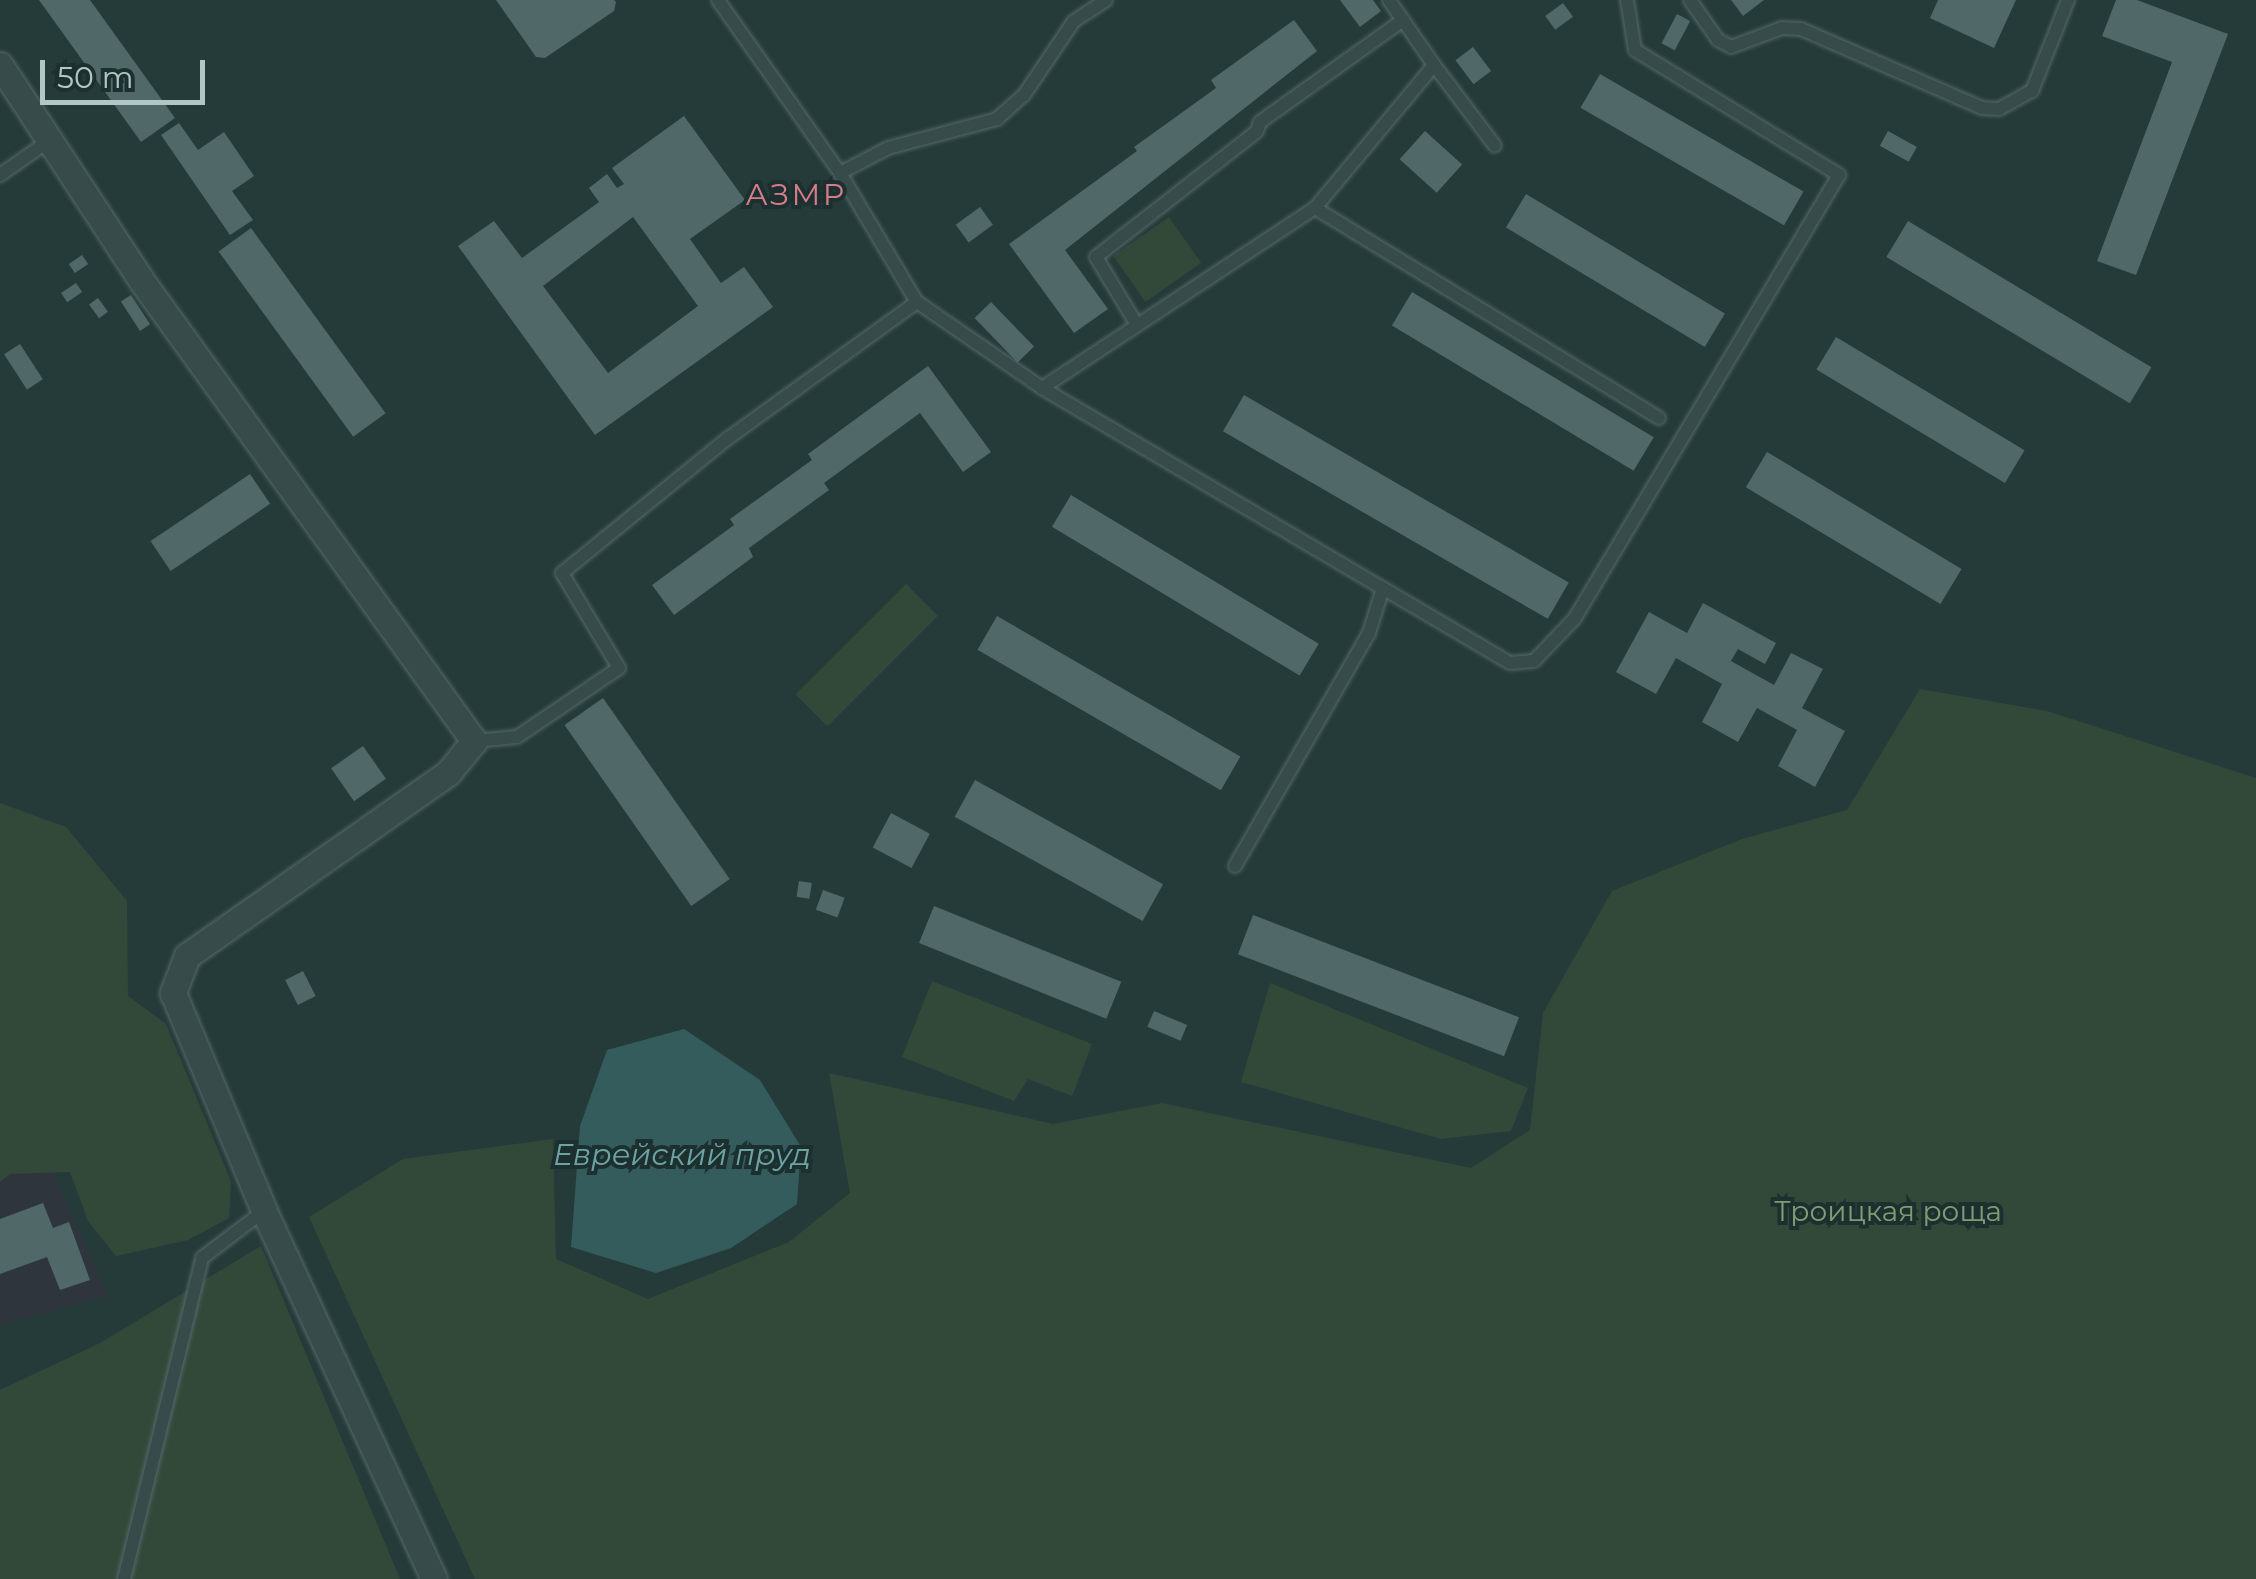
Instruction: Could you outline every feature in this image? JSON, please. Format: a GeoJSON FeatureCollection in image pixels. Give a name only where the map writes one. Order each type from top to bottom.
{"type":"FeatureCollection","features":[{"type":"Feature","properties":{"kind":"street"},"geometry":{"type":"LineString","coordinates":[[0,64],[141,280],[474,741],[448,773],[187,956],[174,1008],[434,1579]]}},
{"type":"Feature","properties":{"kind":"lane"},"geometry":{"type":"LineString","coordinates":[[718,0],[840,173],[916,302],[1042,388],[1510,663],[1534,661],[1576,618],[1839,175],[1635,50],[1626,0]]}},
{"type":"Feature","properties":{"kind":"lane"},"geometry":{"type":"LineString","coordinates":[[840,173],[888,148],[997,119],[1024,95],[1074,21],[1106,0]]}},
{"type":"Feature","properties":{"kind":"lane"},"geometry":{"type":"LineString","coordinates":[[1389,0],[1495,146]]}},
{"type":"Feature","properties":{"kind":"lane"},"geometry":{"type":"LineString","coordinates":[[1690,0],[1718,40],[1731,47],[1782,28],[1800,29],[1982,108],[1999,109],[2032,90],[2068,0]]}},
{"type":"Feature","properties":{"kind":"lane"},"geometry":{"type":"LineString","coordinates":[[1137,325],[1096,257],[1258,131],[1260,122],[1403,20]]}},
{"type":"Feature","properties":{"kind":"lane"},"geometry":{"type":"LineString","coordinates":[[1042,388],[1315,208],[1434,64]]}},
{"type":"Feature","properties":{"kind":"lane"},"geometry":{"type":"LineString","coordinates":[[0,175],[50,140]]}},
{"type":"Feature","properties":{"kind":"lane"},"geometry":{"type":"LineString","coordinates":[[1315,208],[1659,418]]}},
{"type":"Feature","properties":{"kind":"lane"},"geometry":{"type":"LineString","coordinates":[[474,741],[517,737],[619,668],[562,572],[727,439],[916,302]]}},
{"type":"Feature","properties":{"kind":"lane"},"geometry":{"type":"LineString","coordinates":[[1235,866],[1369,633],[1384,588]]}},
{"type":"Feature","properties":{"kind":"lane"},"geometry":{"type":"LineString","coordinates":[[124,1579],[202,1258],[264,1211]]}},
{"type":"Feature","properties":{"kind":"shaded area"},"geometry":{"type":"Polygon","coordinates":[[[0,1050],[108,1296],[0,1325],[0,1050]]]}},
{"type":"Feature","properties":{"kind":"green space"},"geometry":{"type":"Polygon","coordinates":[[[1169,217],[1201,263],[1145,302],[1113,256],[1169,217]]]}},
{"type":"Feature","properties":{"kind":"green space"},"geometry":{"type":"Polygon","coordinates":[[[906,584],[938,616],[828,726],[796,694],[906,584]]]}},
{"type":"Feature","properties":{"kind":"green space","name":"Троицкая роща"},"geometry":{"type":"Polygon","coordinates":[[[1920,689],[2047,711],[2256,778],[2256,1579],[475,1579],[309,1217],[403,1159],[553,1139],[556,1259],[648,1299],[789,1242],[850,1193],[829,1073],[1053,1124],[1162,1103],[1471,1168],[1530,1130],[1543,1013],[1612,891],[1742,839],[1847,810],[1920,689]]]}},
{"type":"Feature","properties":{"kind":"green space"},"geometry":{"type":"Polygon","coordinates":[[[0,803],[66,827],[127,901],[128,996],[166,1024],[231,1181],[229,1218],[188,1240],[116,1256],[88,1221],[70,1172],[10,1174],[0,1182],[0,803]]]}},
{"type":"Feature","properties":{"kind":"green space"},"geometry":{"type":"Polygon","coordinates":[[[932,981],[1092,1044],[1072,1096],[1028,1079],[1014,1101],[902,1057],[932,981]]]}},
{"type":"Feature","properties":{"kind":"green space"},"geometry":{"type":"Polygon","coordinates":[[[1270,983],[1528,1088],[1511,1131],[1441,1139],[1241,1082],[1270,983]]]}},
{"type":"Feature","properties":{"kind":"green space"},"geometry":{"type":"Polygon","coordinates":[[[261,1246],[400,1579],[0,1579],[0,1390],[100,1343],[261,1246]]]}},
{"type":"Feature","properties":{"kind":"water","name":"Еврейский пруд"},"geometry":{"type":"Polygon","coordinates":[[[684,1029],[760,1080],[801,1147],[797,1204],[731,1248],[656,1273],[571,1247],[580,1126],[607,1050],[684,1029]]]}},
{"type":"Feature","properties":{"kind":"building"},"geometry":{"type":"Polygon","coordinates":[[[39,0],[90,0],[175,118],[141,142],[39,0]]]}},
{"type":"Feature","properties":{"kind":"building"},"geometry":{"type":"Polygon","coordinates":[[[496,0],[616,2],[614,11],[545,58],[536,57],[496,0]]]}},
{"type":"Feature","properties":{"kind":"building"},"geometry":{"type":"Polygon","coordinates":[[[1340,0],[1373,0],[1381,11],[1360,27],[1340,0]]]}},
{"type":"Feature","properties":{"kind":"building"},"geometry":{"type":"Polygon","coordinates":[[[1731,0],[1764,0],[1743,16],[1731,0]]]}},
{"type":"Feature","properties":{"kind":"building"},"geometry":{"type":"Polygon","coordinates":[[[1938,0],[2016,0],[1994,48],[1930,18],[1938,0]]]}},
{"type":"Feature","properties":{"kind":"building"},"geometry":{"type":"Polygon","coordinates":[[[2116,0],[2137,0],[2228,34],[2136,275],[2097,261],[2172,62],[2102,36],[2116,0]]]}},
{"type":"Feature","properties":{"kind":"building"},"geometry":{"type":"Polygon","coordinates":[[[1563,3],[1573,17],[1555,30],[1545,16],[1563,3]]]}},
{"type":"Feature","properties":{"kind":"building"},"geometry":{"type":"Polygon","coordinates":[[[1677,14],[1690,21],[1675,50],[1662,43],[1677,14]]]}},
{"type":"Feature","properties":{"kind":"building"},"geometry":{"type":"Polygon","coordinates":[[[1294,20],[1317,51],[1065,250],[1108,309],[1074,333],[1009,244],[1137,151],[1134,147],[1216,88],[1211,80],[1294,20]]]}},
{"type":"Feature","properties":{"kind":"building"},"geometry":{"type":"Polygon","coordinates":[[[1473,47],[1491,71],[1473,84],[1455,60],[1473,47]]]}},
{"type":"Feature","properties":{"kind":"building"},"geometry":{"type":"Polygon","coordinates":[[[1600,74],[1804,192],[1784,225],[1580,108],[1600,74]]]}},
{"type":"Feature","properties":{"kind":"building"},"geometry":{"type":"Polygon","coordinates":[[[684,116],[745,200],[690,239],[721,283],[744,267],[773,307],[595,435],[458,246],[494,221],[522,258],[599,202],[589,188],[607,174],[617,188],[624,184],[612,168],[684,116]],[[633,217],[543,286],[608,373],[698,306],[633,217]]]}},
{"type":"Feature","properties":{"kind":"building"},"geometry":{"type":"Polygon","coordinates":[[[179,123],[198,150],[224,132],[254,176],[232,191],[253,220],[230,235],[161,135],[179,123]]]}},
{"type":"Feature","properties":{"kind":"building"},"geometry":{"type":"Polygon","coordinates":[[[1425,131],[1462,164],[1437,193],[1400,159],[1425,131]]]}},
{"type":"Feature","properties":{"kind":"building"},"geometry":{"type":"Polygon","coordinates":[[[1888,131],[1917,147],[1909,162],[1880,146],[1888,131]]]}},
{"type":"Feature","properties":{"kind":"building"},"geometry":{"type":"Polygon","coordinates":[[[1526,194],[1725,313],[1705,347],[1506,227],[1526,194]]]}},
{"type":"Feature","properties":{"kind":"building"},"geometry":{"type":"Polygon","coordinates":[[[980,207],[993,225],[969,242],[956,225],[980,207]]]}},
{"type":"Feature","properties":{"kind":"building"},"geometry":{"type":"Polygon","coordinates":[[[1908,221],[2151,367],[2130,403],[1886,257],[1908,221]]]}},
{"type":"Feature","properties":{"kind":"building"},"geometry":{"type":"Polygon","coordinates":[[[251,228],[386,413],[353,437],[219,252],[251,228]]]}},
{"type":"Feature","properties":{"kind":"building"},"geometry":{"type":"Polygon","coordinates":[[[82,255],[88,264],[75,273],[69,264],[82,255]]]}},
{"type":"Feature","properties":{"kind":"building"},"geometry":{"type":"Polygon","coordinates":[[[76,283],[82,292],[67,302],[61,293],[76,283]]]}},
{"type":"Feature","properties":{"kind":"building"},"geometry":{"type":"Polygon","coordinates":[[[1412,292],[1654,437],[1634,471],[1392,325],[1412,292]]]}},
{"type":"Feature","properties":{"kind":"building"},"geometry":{"type":"Polygon","coordinates":[[[131,295],[150,324],[140,331],[121,302],[131,295]]]}},
{"type":"Feature","properties":{"kind":"building"},"geometry":{"type":"Polygon","coordinates":[[[98,298],[108,312],[99,318],[89,304],[98,298]]]}},
{"type":"Feature","properties":{"kind":"building"},"geometry":{"type":"Polygon","coordinates":[[[991,302],[1034,347],[1018,363],[974,318],[991,302]]]}},
{"type":"Feature","properties":{"kind":"building"},"geometry":{"type":"Polygon","coordinates":[[[1836,337],[2025,450],[2005,483],[1816,370],[1836,337]]]}},
{"type":"Feature","properties":{"kind":"building"},"geometry":{"type":"Polygon","coordinates":[[[20,344],[43,379],[27,390],[4,354],[20,344]]]}},
{"type":"Feature","properties":{"kind":"building"},"geometry":{"type":"Polygon","coordinates":[[[928,366],[991,452],[963,472],[920,413],[824,483],[829,490],[749,548],[753,557],[674,615],[652,585],[734,525],[730,519],[812,460],[808,454],[928,366]]]}},
{"type":"Feature","properties":{"kind":"building"},"geometry":{"type":"Polygon","coordinates":[[[1244,395],[1569,582],[1548,619],[1223,431],[1244,395]]]}},
{"type":"Feature","properties":{"kind":"building"},"geometry":{"type":"Polygon","coordinates":[[[1767,452],[1962,569],[1940,604],[1746,487],[1767,452]]]}},
{"type":"Feature","properties":{"kind":"building"},"geometry":{"type":"Polygon","coordinates":[[[250,474],[270,504],[171,571],[151,541],[250,474]]]}},
{"type":"Feature","properties":{"kind":"building"},"geometry":{"type":"Polygon","coordinates":[[[1071,495],[1319,644],[1300,676],[1052,527],[1071,495]]]}},
{"type":"Feature","properties":{"kind":"building"},"geometry":{"type":"Polygon","coordinates":[[[1703,603],[1776,643],[1765,664],[1738,649],[1731,661],[1774,685],[1791,653],[1823,669],[1802,708],[1845,731],[1815,787],[1778,766],[1797,730],[1757,708],[1738,742],[1702,722],[1722,684],[1676,658],[1656,694],[1616,672],[1649,612],[1687,633],[1703,603]]]}},
{"type":"Feature","properties":{"kind":"building"},"geometry":{"type":"Polygon","coordinates":[[[997,616],[1240,756],[1221,790],[978,650],[997,616]]]}},
{"type":"Feature","properties":{"kind":"building"},"geometry":{"type":"Polygon","coordinates":[[[603,698],[730,879],[691,906],[564,725],[603,698]]]}},
{"type":"Feature","properties":{"kind":"building"},"geometry":{"type":"Polygon","coordinates":[[[363,746],[386,779],[354,801],[331,768],[363,746]]]}},
{"type":"Feature","properties":{"kind":"building"},"geometry":{"type":"Polygon","coordinates":[[[975,780],[1163,884],[1143,921],[955,817],[975,780]]]}},
{"type":"Feature","properties":{"kind":"building"},"geometry":{"type":"Polygon","coordinates":[[[891,813],[930,834],[912,868],[873,847],[891,813]]]}},
{"type":"Feature","properties":{"kind":"building"},"geometry":{"type":"Polygon","coordinates":[[[799,881],[812,883],[809,899],[796,897],[799,881]]]}},
{"type":"Feature","properties":{"kind":"building"},"geometry":{"type":"Polygon","coordinates":[[[823,890],[845,898],[837,918],[816,910],[823,890]]]}},
{"type":"Feature","properties":{"kind":"building"},"geometry":{"type":"Polygon","coordinates":[[[934,906],[1121,982],[1106,1019],[919,943],[934,906]]]}},
{"type":"Feature","properties":{"kind":"building"},"geometry":{"type":"Polygon","coordinates":[[[1253,915],[1519,1017],[1504,1056],[1238,954],[1253,915]]]}},
{"type":"Feature","properties":{"kind":"building"},"geometry":{"type":"Polygon","coordinates":[[[303,971],[316,996],[298,1005],[285,980],[303,971]]]}},
{"type":"Feature","properties":{"kind":"building"},"geometry":{"type":"Polygon","coordinates":[[[1154,1011],[1187,1025],[1180,1041],[1147,1027],[1154,1011]]]}},
{"type":"Feature","properties":{"kind":"building"},"geometry":{"type":"Polygon","coordinates":[[[43,1203],[53,1228],[69,1222],[90,1280],[60,1290],[47,1257],[0,1274],[0,1219],[43,1203]]]}},
{"type":"Feature","properties":{"kind":"district","name":"АЗМР"},"geometry":{"type":"Point","coordinates":[796,195]}}]}
